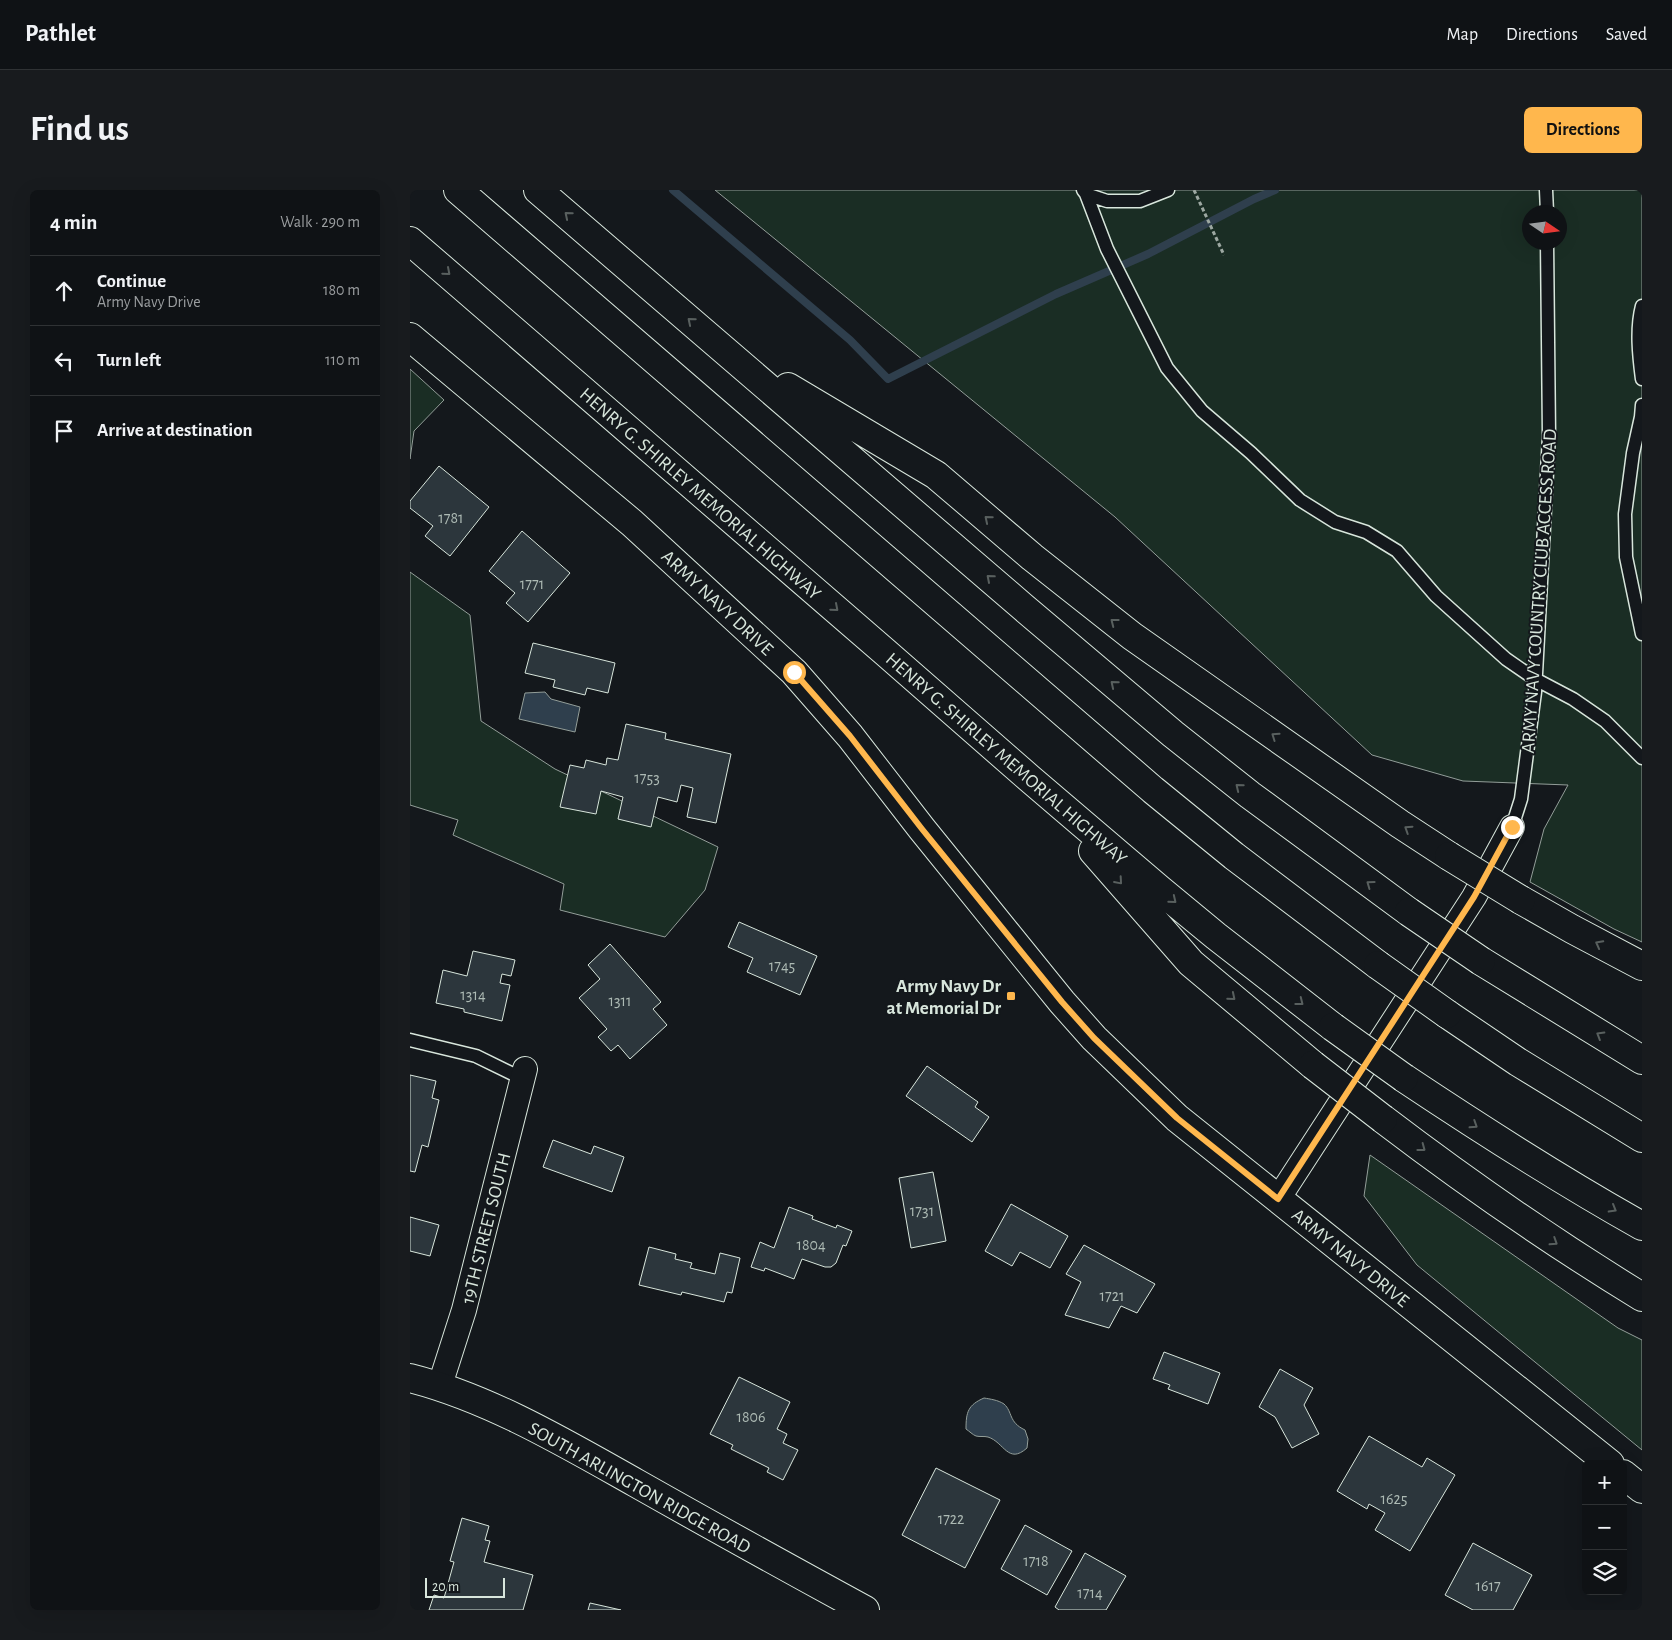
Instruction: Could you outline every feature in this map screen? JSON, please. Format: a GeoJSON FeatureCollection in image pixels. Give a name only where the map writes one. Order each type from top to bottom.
{"type":"FeatureCollection","features":[{"type":"Feature","properties":{"kind":"main road"},"geometry":{"type":"LineString","coordinates":[[458,190],[1153,790],[1234,856],[1378,965],[1447,1014],[1518,1062],[1642,1138]]}},
{"type":"Feature","properties":{"kind":"main road"},"geometry":{"type":"LineString","coordinates":[[538,190],[1031,614],[1173,734],[1257,801],[1409,912],[1543,1000],[1642,1060]]}},
{"type":"Feature","properties":{"kind":"main road","name":"HENRY G. SHIRLEY MEMORIAL HIGHWAY"},"geometry":{"type":"LineString","coordinates":[[410,241],[1029,778],[1216,936],[1333,1027],[1404,1078],[1488,1134],[1642,1226]]}},
{"type":"Feature","properties":{"kind":"main road","name":"ARMY NAVY DRIVE"},"geometry":{"type":"LineString","coordinates":[[410,337],[632,523],[794,672],[850,736],[922,829],[1062,1002],[1094,1038],[1177,1118],[1605,1460]]}},
{"type":"Feature","properties":{"kind":"main road"},"geometry":{"type":"LineString","coordinates":[[728,352],[936,475],[1032,556],[1132,636],[1400,824],[1522,900],[1642,966]]}},
{"type":"Feature","properties":{"kind":"main road"},"geometry":{"type":"LineString","coordinates":[[1029,778],[1191,963],[1313,1065],[1383,1119],[1498,1204],[1555,1243],[1642,1297]]}},
{"type":"Feature","properties":{"kind":"main road","name":"SOUTH ARLINGTON RIDGE ROAD"},"geometry":{"type":"LineString","coordinates":[[410,1378],[440,1385],[510,1416],[588,1456],[865,1610]]}},
{"type":"Feature","properties":{"kind":"main road"},"geometry":{"type":"LineString","coordinates":[[1627,1477],[1642,1489]]}},
{"type":"Feature","properties":{"kind":"street","name":"ARMY NAVY COUNTRY CLUB ACCESS ROAD"},"geometry":{"type":"LineString","coordinates":[[1278,1199],[1474,897],[1512,827]]}},
{"type":"Feature","properties":{"kind":"street","name":"19TH STREET SOUTH"},"geometry":{"type":"LineString","coordinates":[[440,1385],[464,1310],[524,1074]]}},
{"type":"Feature","properties":{"kind":"lane"},"geometry":{"type":"LineString","coordinates":[[1084,192],[1107,201],[1140,201],[1168,190]]}},
{"type":"Feature","properties":{"kind":"lane"},"geometry":{"type":"LineString","coordinates":[[1546,190],[1546,205]]}},
{"type":"Feature","properties":{"kind":"lane"},"geometry":{"type":"LineString","coordinates":[[1084,192],[1107,249],[1167,368],[1202,411],[1251,452],[1300,500],[1334,522],[1366,532],[1397,550],[1436,596],[1506,659],[1535,679],[1573,698],[1605,721],[1642,758]]}},
{"type":"Feature","properties":{"kind":"lane","name":"ARMY NAVY COUNTRY CLUB ACCESS ROAD"},"geometry":{"type":"LineString","coordinates":[[1512,827],[1521,799],[1535,679],[1549,436],[1547,250]]}},
{"type":"Feature","properties":{"kind":"lane"},"geometry":{"type":"LineString","coordinates":[[1642,306],[1639,316],[1639,358],[1642,379]]}},
{"type":"Feature","properties":{"kind":"lane"},"geometry":{"type":"LineString","coordinates":[[1642,405],[1625,514],[1626,557],[1642,634]]}},
{"type":"Feature","properties":{"kind":"lane"},"geometry":{"type":"LineString","coordinates":[[410,1040],[476,1056],[524,1074]]}},
{"type":"Feature","properties":{"kind":"path"},"geometry":{"type":"LineString","coordinates":[[1194,190],[1224,255]]}},
{"type":"Feature","properties":{"kind":"green space"},"geometry":{"type":"Polygon","coordinates":[[[715,190],[1642,190],[1642,942],[1614,929],[1530,882],[1544,829],[1568,785],[1463,781],[1372,755],[1115,517],[715,190]]]}},
{"type":"Feature","properties":{"kind":"green space"},"geometry":{"type":"Polygon","coordinates":[[[410,369],[444,400],[414,431],[410,459],[410,369]]]}},
{"type":"Feature","properties":{"kind":"green space"},"geometry":{"type":"Polygon","coordinates":[[[410,572],[470,615],[481,721],[555,769],[718,847],[705,890],[665,937],[560,910],[564,884],[453,835],[458,820],[410,805],[410,572]]]}},
{"type":"Feature","properties":{"kind":"green space"},"geometry":{"type":"Polygon","coordinates":[[[1370,1155],[1618,1328],[1642,1340],[1642,1450],[1417,1265],[1364,1196],[1370,1155]]]}},
{"type":"Feature","properties":{"kind":"water"},"geometry":{"type":"Polygon","coordinates":[[[545,692],[551,699],[580,707],[575,732],[519,719],[525,693],[545,692]]]}},
{"type":"Feature","properties":{"kind":"water"},"geometry":{"type":"Polygon","coordinates":[[[984,1398],[1004,1404],[1016,1424],[1025,1430],[1028,1439],[1027,1448],[1021,1453],[1015,1454],[1006,1451],[988,1437],[976,1436],[966,1429],[967,1414],[971,1406],[984,1398]]]}},
{"type":"Feature","properties":{"kind":"building"},"geometry":{"type":"Polygon","coordinates":[[[439,466],[489,507],[450,556],[425,536],[433,526],[410,508],[410,501],[439,466]]]}},
{"type":"Feature","properties":{"kind":"building"},"geometry":{"type":"Polygon","coordinates":[[[522,531],[570,573],[528,622],[506,603],[515,593],[489,571],[522,531]]]}},
{"type":"Feature","properties":{"kind":"building"},"geometry":{"type":"Polygon","coordinates":[[[533,643],[615,663],[608,693],[587,688],[585,695],[553,687],[555,680],[525,673],[533,643]]]}},
{"type":"Feature","properties":{"kind":"building"},"geometry":{"type":"Polygon","coordinates":[[[626,724],[666,733],[665,739],[731,754],[716,823],[687,817],[693,788],[681,785],[677,802],[658,797],[651,827],[618,819],[623,797],[601,791],[596,814],[560,807],[570,765],[584,768],[586,760],[606,765],[607,758],[618,760],[626,724]]]}},
{"type":"Feature","properties":{"kind":"building"},"geometry":{"type":"Polygon","coordinates":[[[739,922],[817,956],[800,995],[747,972],[753,958],[728,947],[739,922]]]}},
{"type":"Feature","properties":{"kind":"building"},"geometry":{"type":"Polygon","coordinates":[[[610,944],[661,1002],[653,1009],[667,1025],[630,1059],[618,1045],[611,1051],[598,1037],[607,1029],[579,998],[600,979],[588,965],[610,944]]]}},
{"type":"Feature","properties":{"kind":"building"},"geometry":{"type":"Polygon","coordinates":[[[473,951],[515,960],[511,976],[502,974],[500,983],[510,985],[502,1021],[464,1012],[464,1009],[436,1003],[443,970],[467,976],[473,951]]]}},
{"type":"Feature","properties":{"kind":"building"},"geometry":{"type":"Polygon","coordinates":[[[927,1066],[978,1102],[975,1107],[989,1117],[972,1142],[906,1096],[927,1066]]]}},
{"type":"Feature","properties":{"kind":"building"},"geometry":{"type":"Polygon","coordinates":[[[410,1075],[436,1081],[432,1098],[439,1100],[428,1147],[422,1145],[415,1172],[410,1171],[410,1075]]]}},
{"type":"Feature","properties":{"kind":"building"},"geometry":{"type":"Polygon","coordinates":[[[553,1140],[591,1154],[594,1146],[624,1157],[612,1192],[543,1167],[553,1140]]]}},
{"type":"Feature","properties":{"kind":"building"},"geometry":{"type":"Polygon","coordinates":[[[933,1172],[946,1241],[911,1248],[899,1178],[933,1172]]]}},
{"type":"Feature","properties":{"kind":"building"},"geometry":{"type":"Polygon","coordinates":[[[1011,1204],[1068,1236],[1050,1268],[1020,1252],[1012,1266],[985,1251],[1011,1204]]]}},
{"type":"Feature","properties":{"kind":"building"},"geometry":{"type":"Polygon","coordinates":[[[789,1207],[813,1216],[812,1219],[836,1228],[837,1225],[852,1231],[846,1246],[843,1245],[836,1263],[831,1267],[825,1267],[802,1259],[794,1279],[765,1268],[764,1271],[751,1267],[760,1242],[774,1248],[789,1207]]]}},
{"type":"Feature","properties":{"kind":"building"},"geometry":{"type":"Polygon","coordinates":[[[410,1217],[439,1225],[430,1256],[410,1251],[410,1217]]]}},
{"type":"Feature","properties":{"kind":"building"},"geometry":{"type":"Polygon","coordinates":[[[1084,1245],[1155,1284],[1137,1313],[1121,1306],[1109,1328],[1065,1315],[1081,1282],[1066,1274],[1084,1245]]]}},
{"type":"Feature","properties":{"kind":"building"},"geometry":{"type":"Polygon","coordinates":[[[649,1247],[676,1254],[675,1259],[692,1263],[690,1268],[715,1274],[720,1253],[740,1258],[732,1293],[727,1292],[724,1302],[682,1292],[681,1295],[639,1285],[649,1247]]]}},
{"type":"Feature","properties":{"kind":"building"},"geometry":{"type":"Polygon","coordinates":[[[1164,1352],[1220,1373],[1208,1404],[1168,1389],[1170,1385],[1153,1379],[1164,1352]]]}},
{"type":"Feature","properties":{"kind":"building"},"geometry":{"type":"Polygon","coordinates":[[[1280,1369],[1313,1388],[1304,1405],[1319,1434],[1292,1448],[1275,1417],[1259,1407],[1280,1369]]]}},
{"type":"Feature","properties":{"kind":"building"},"geometry":{"type":"Polygon","coordinates":[[[739,1377],[790,1402],[777,1429],[787,1434],[783,1443],[798,1450],[783,1480],[767,1472],[769,1468],[731,1449],[733,1445],[710,1434],[739,1377]]]}},
{"type":"Feature","properties":{"kind":"building"},"geometry":{"type":"Polygon","coordinates":[[[1369,1436],[1422,1467],[1427,1458],[1455,1475],[1410,1551],[1375,1530],[1385,1513],[1369,1504],[1367,1509],[1337,1491],[1369,1436]]]}},
{"type":"Feature","properties":{"kind":"building"},"geometry":{"type":"Polygon","coordinates":[[[936,1468],[1000,1500],[965,1568],[902,1535],[936,1468]]]}},
{"type":"Feature","properties":{"kind":"building"},"geometry":{"type":"Polygon","coordinates":[[[462,1518],[489,1526],[485,1540],[490,1541],[484,1562],[533,1575],[523,1610],[429,1610],[434,1595],[444,1598],[454,1562],[450,1561],[462,1518]]]}},
{"type":"Feature","properties":{"kind":"building"},"geometry":{"type":"Polygon","coordinates":[[[1025,1525],[1072,1551],[1047,1595],[1001,1569],[1025,1525]]]}},
{"type":"Feature","properties":{"kind":"building"},"geometry":{"type":"Polygon","coordinates":[[[1473,1543],[1532,1575],[1513,1610],[1473,1610],[1445,1595],[1473,1543]]]}},
{"type":"Feature","properties":{"kind":"building"},"geometry":{"type":"Polygon","coordinates":[[[1085,1553],[1126,1576],[1106,1610],[1059,1610],[1055,1607],[1085,1553]]]}},
{"type":"Feature","properties":{"kind":"building"},"geometry":{"type":"Polygon","coordinates":[[[590,1603],[621,1610],[588,1610],[590,1603]]]}},
{"type":"Feature","properties":{"kind":"waterway"},"geometry":{"type":"LineString","coordinates":[[673,190],[850,340],[888,379],[1056,294],[1148,254],[1275,190]]}},
{"type":"Feature","properties":{"kind":"place","name":"Army Navy Dr at Memorial Dr"},"geometry":{"type":"Point","coordinates":[1011,996]}},
{"type":"Feature","properties":{"kind":"route"},"geometry":{"type":"LineString","coordinates":[[794,672],[850,736],[922,829],[1062,1002],[1094,1038],[1177,1118],[1278,1199],[1474,897],[1512,827]]}}]}
